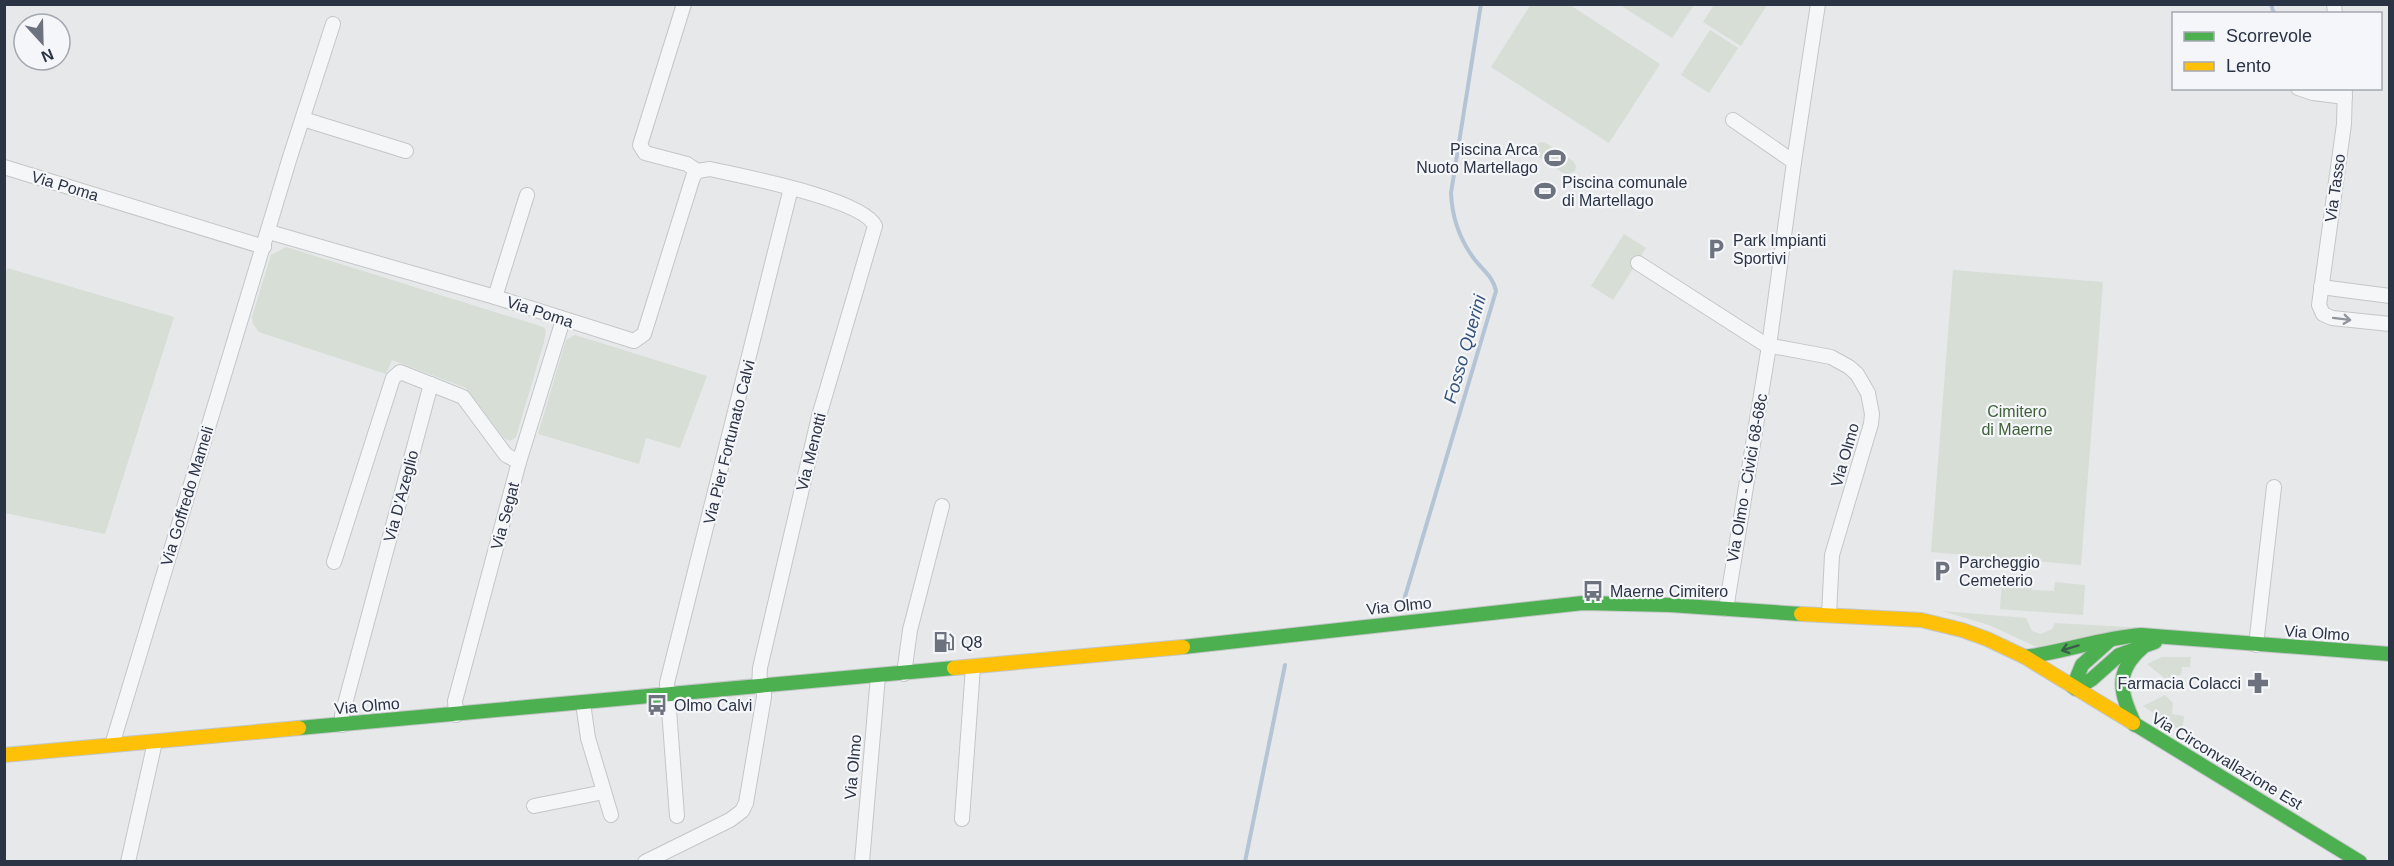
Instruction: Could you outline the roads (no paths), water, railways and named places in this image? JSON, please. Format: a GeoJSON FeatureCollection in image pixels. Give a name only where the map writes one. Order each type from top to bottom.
{"type":"FeatureCollection","features":[{"type":"Feature","properties":{"kind":"street"},"geometry":{"type":"LineString","coordinates":[[684,4],[640,145],[645,153],[687,164],[697,171],[710,169],[791,188]]}},
{"type":"Feature","properties":{"kind":"street","name":"Via Olmo - Civici 68-68c"},"geometry":{"type":"LineString","coordinates":[[1725,609],[1769,346],[1818,4]]}},
{"type":"Feature","properties":{"kind":"street","name":"Via Goffredo Mameli"},"geometry":{"type":"LineString","coordinates":[[112,745],[333,24]]}},
{"type":"Feature","properties":{"kind":"street"},"geometry":{"type":"LineString","coordinates":[[2304,90],[2313,93],[2345,93]]}},
{"type":"Feature","properties":{"kind":"street","name":"Via Tasso"},"geometry":{"type":"LineString","coordinates":[[2345,93],[2344,124],[2319,305],[2323,314],[2332,318],[2390,324]]}},
{"type":"Feature","properties":{"kind":"street"},"geometry":{"type":"LineString","coordinates":[[303,119],[406,151]]}},
{"type":"Feature","properties":{"kind":"street"},"geometry":{"type":"LineString","coordinates":[[1733,120],[1794,162]]}},
{"type":"Feature","properties":{"kind":"street","name":"Via Poma"},"geometry":{"type":"LineString","coordinates":[[4,167],[264,247]]}},
{"type":"Feature","properties":{"kind":"street","name":"Via Poma"},"geometry":{"type":"LineString","coordinates":[[268,232],[495,297],[634,341],[644,334],[693,177],[697,171]]}},
{"type":"Feature","properties":{"kind":"street","name":"Via Menotti"},"geometry":{"type":"LineString","coordinates":[[672,856],[742,811],[750,779],[764,695],[760,668],[787,549],[819,416],[874,232],[873,222],[858,210],[791,188]]}},
{"type":"Feature","properties":{"kind":"street","name":"Via Pier Fortunato Calvi"},"geometry":{"type":"LineString","coordinates":[[667,695],[668,683],[791,188]]}},
{"type":"Feature","properties":{"kind":"street"},"geometry":{"type":"LineString","coordinates":[[495,297],[527,195]]}},
{"type":"Feature","properties":{"kind":"street","name":"Via Olmo"},"geometry":{"type":"LineString","coordinates":[[1638,263],[1769,346],[1820,354],[1840,361],[1857,374],[1868,393],[1872,414],[1869,435],[1833,555],[1829,615]]}},
{"type":"Feature","properties":{"kind":"street"},"geometry":{"type":"LineString","coordinates":[[2321,287],[2390,296]]}},
{"type":"Feature","properties":{"kind":"street","name":"Via Segat"},"geometry":{"type":"LineString","coordinates":[[456,715],[455,701],[519,462],[563,320]]}},
{"type":"Feature","properties":{"kind":"street"},"geometry":{"type":"LineString","coordinates":[[334,562],[393,378],[400,372],[463,397],[506,454],[519,462]]}},
{"type":"Feature","properties":{"kind":"street","name":"Via D'Azeglio"},"geometry":{"type":"LineString","coordinates":[[342,725],[342,715],[432,384]]}},
{"type":"Feature","properties":{"kind":"street"},"geometry":{"type":"LineString","coordinates":[[2256,645],[2274,487]]}},
{"type":"Feature","properties":{"kind":"street"},"geometry":{"type":"LineString","coordinates":[[904,674],[910,630],[942,506]]}},
{"type":"Feature","properties":{"kind":"street","name":"Via Olmo"},"geometry":{"type":"LineString","coordinates":[[4,755],[1155,650],[1583,603],[1617,602],[1922,620],[1953,625],[1981,634],[2025,657],[2074,688],[2088,683],[2121,654],[2134,647],[2169,639]]}},
{"type":"Feature","properties":{"kind":"street","name":"Via Olmo"},"geometry":{"type":"LineString","coordinates":[[2025,657],[2045,656],[2115,637],[2141,635],[2169,639],[2390,654]]}},
{"type":"Feature","properties":{"kind":"street"},"geometry":{"type":"LineString","coordinates":[[2074,688],[2076,674],[2083,663],[2115,637]]}},
{"type":"Feature","properties":{"kind":"street","name":"Via Olmo"},"geometry":{"type":"LineString","coordinates":[[2135,725],[2125,705],[2122,675],[2128,662],[2149,644]]}},
{"type":"Feature","properties":{"kind":"street"},"geometry":{"type":"LineString","coordinates":[[962,819],[973,667]]}},
{"type":"Feature","properties":{"kind":"street","name":"Via Olmo"},"geometry":{"type":"LineString","coordinates":[[862,861],[878,676]]}},
{"type":"Feature","properties":{"kind":"street","name":"Via Circonvallazione Est"},"geometry":{"type":"LineString","coordinates":[[2074,688],[2360,861]]}},
{"type":"Feature","properties":{"kind":"street"},"geometry":{"type":"LineString","coordinates":[[667,695],[677,816]]}},
{"type":"Feature","properties":{"kind":"street"},"geometry":{"type":"LineString","coordinates":[[583,703],[588,738],[611,815]]}},
{"type":"Feature","properties":{"kind":"street"},"geometry":{"type":"LineString","coordinates":[[128,861],[155,742]]}},
{"type":"Feature","properties":{"kind":"street"},"geometry":{"type":"LineString","coordinates":[[534,806],[604,792]]}},
{"type":"Feature","properties":{"kind":"street"},"geometry":{"type":"LineString","coordinates":[[645,861],[672,856]]}},
{"type":"Feature","properties":{"kind":"waterway","name":"Fosso Querini"},"geometry":{"type":"LineString","coordinates":[[1404,600],[1496,291],[1491,278],[1469,252],[1461,236],[1455,220],[1451,193],[1481,4]]}},
{"type":"Feature","properties":{"kind":"waterway"},"geometry":{"type":"LineString","coordinates":[[2271,4],[2273,12]]}},
{"type":"Feature","properties":{"kind":"waterway","name":"Fosso Querini"},"geometry":{"type":"LineString","coordinates":[[1245,862],[1285,665]]}},
{"type":"Feature","properties":{"kind":"place","name":"Piscina Arca Nuoto Martellago"},"geometry":{"type":"Point","coordinates":[1555,158]}},
{"type":"Feature","properties":{"kind":"place","name":"Piscina comunale di Martellago"},"geometry":{"type":"Point","coordinates":[1545,191]}},
{"type":"Feature","properties":{"kind":"place","name":"Park Impianti Sportivi"},"geometry":{"type":"Point","coordinates":[1716,249]}},
{"type":"Feature","properties":{"kind":"place","name":"Parcheggio Cemeterio"},"geometry":{"type":"Point","coordinates":[1942,571]}},
{"type":"Feature","properties":{"kind":"place","name":"Maerne Cimitero"},"geometry":{"type":"Point","coordinates":[1593,591]}},
{"type":"Feature","properties":{"kind":"place","name":"Q8"},"geometry":{"type":"Point","coordinates":[944,642]}},
{"type":"Feature","properties":{"kind":"place","name":"Farmacia Colacci"},"geometry":{"type":"Point","coordinates":[2258,683]}},
{"type":"Feature","properties":{"kind":"place","name":"Olmo Calvi"},"geometry":{"type":"Point","coordinates":[657,705]}},
{"type":"Feature","properties":{"kind":"park label","name":"Cimitero di Maerne"},"geometry":{"type":"Point","coordinates":[2017,420]}}]}
